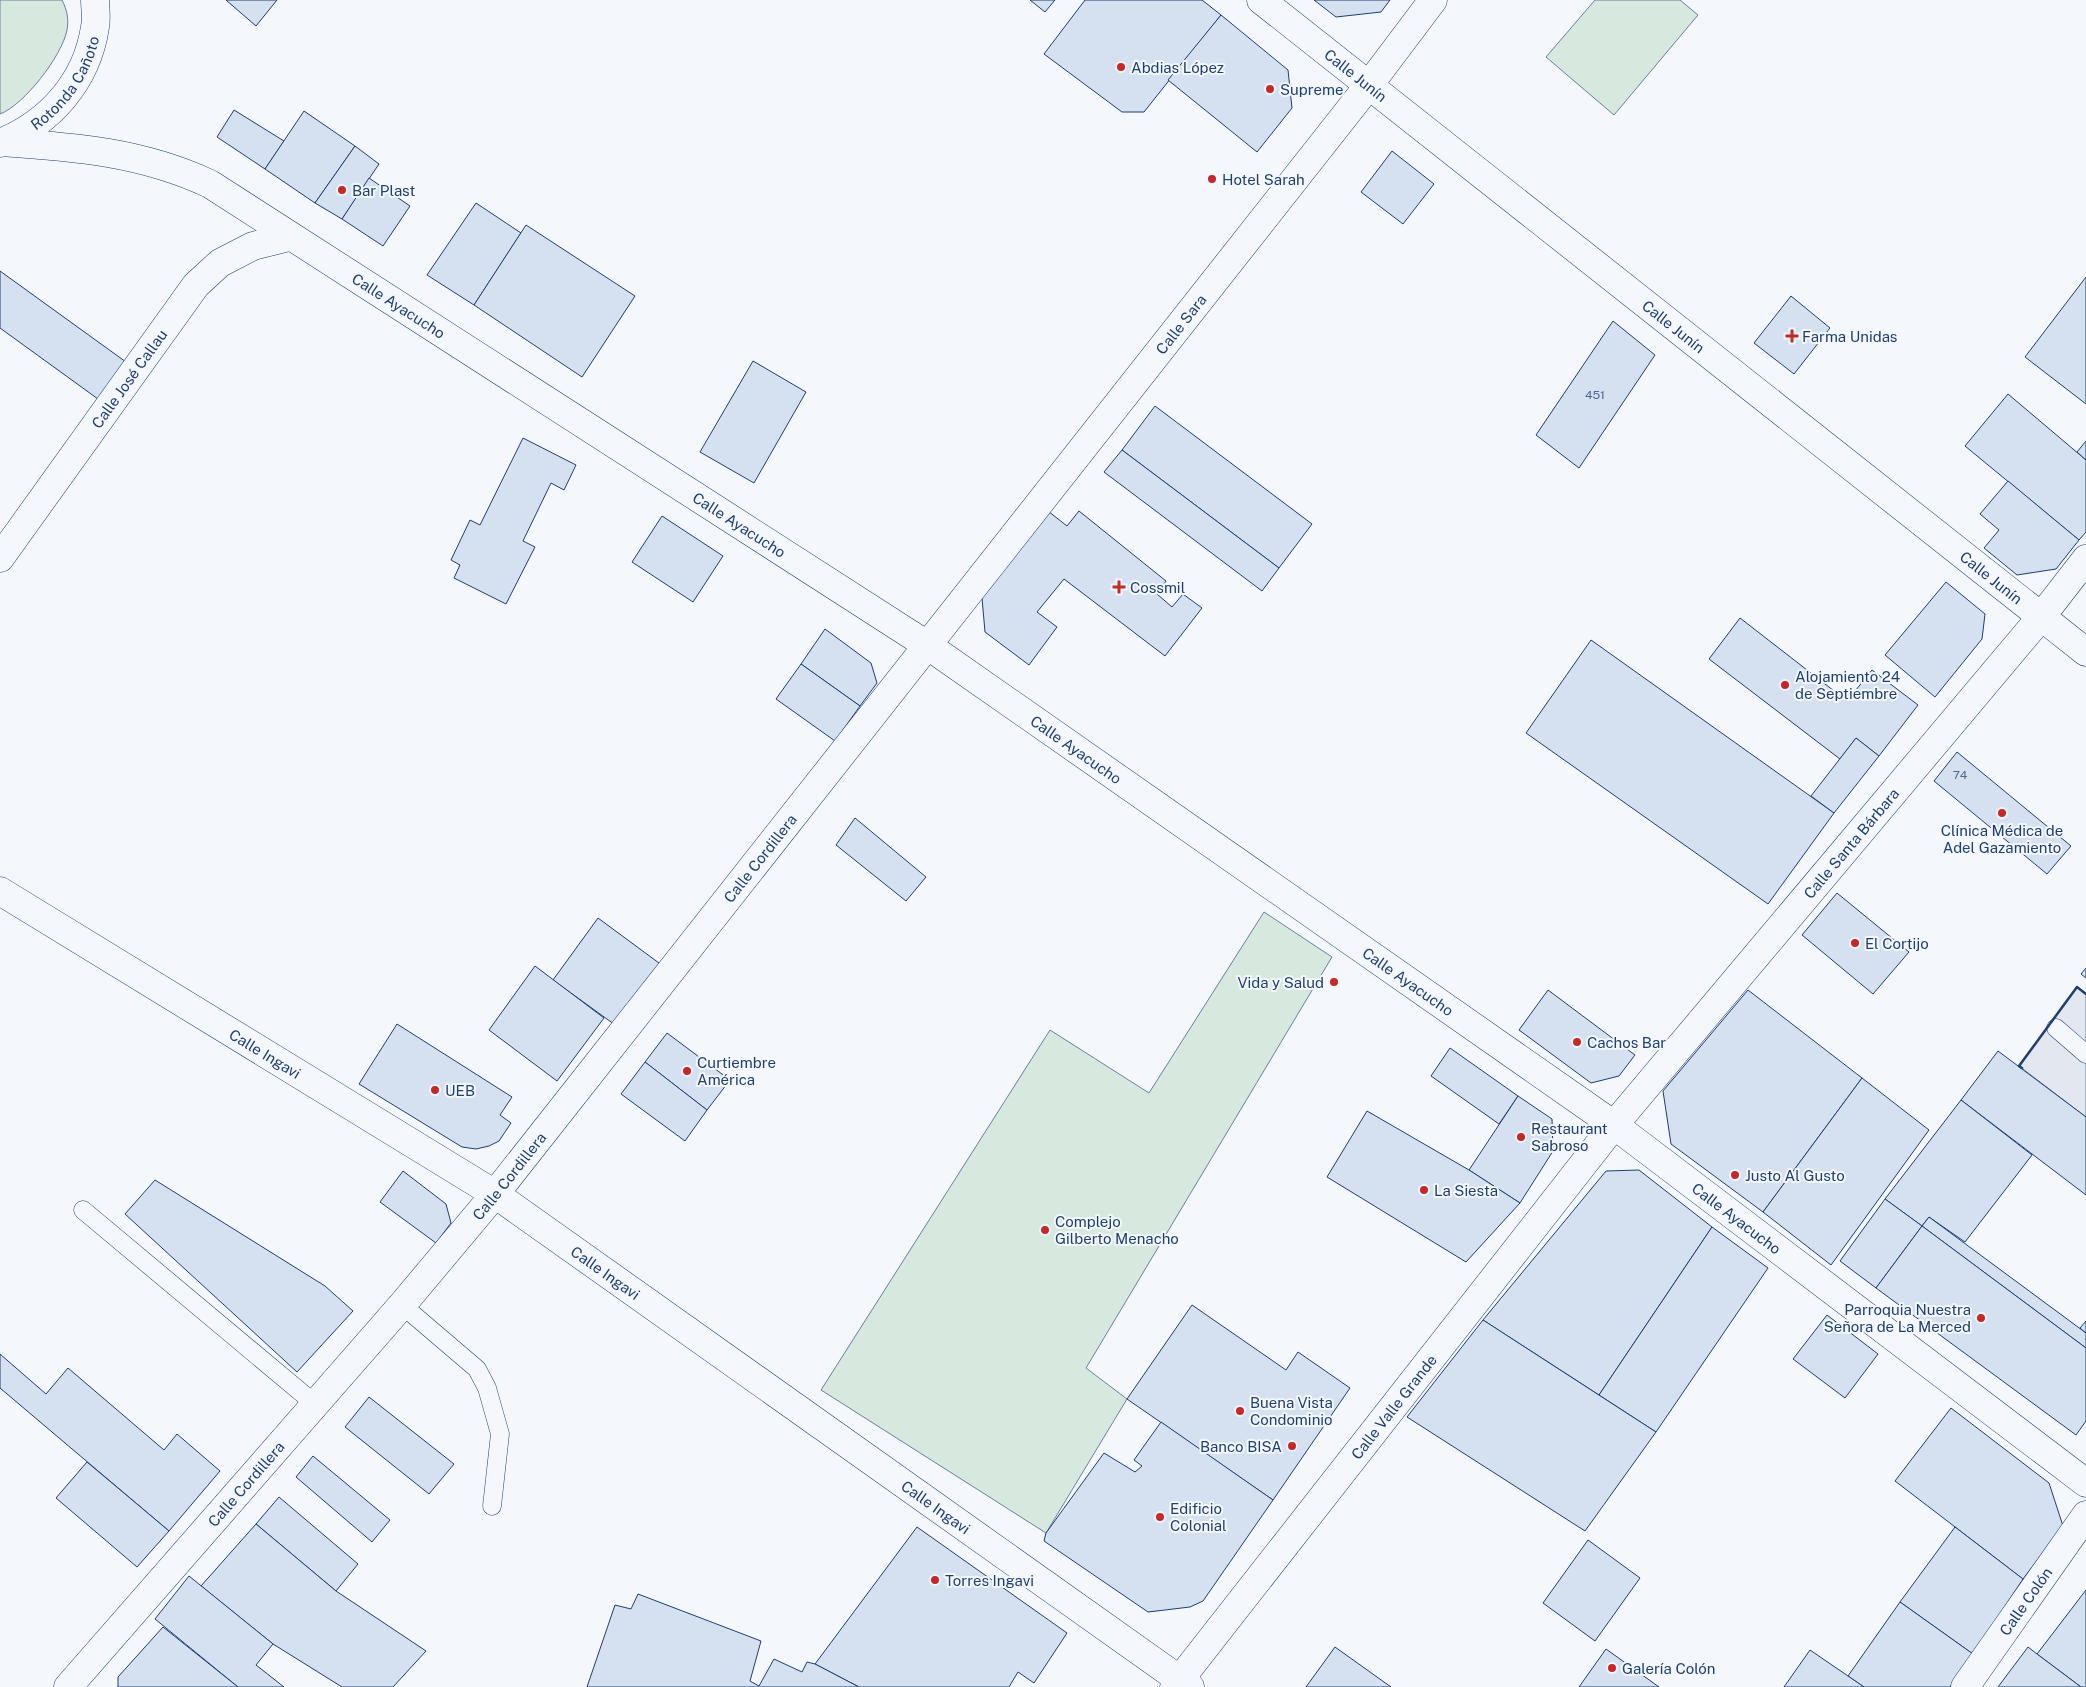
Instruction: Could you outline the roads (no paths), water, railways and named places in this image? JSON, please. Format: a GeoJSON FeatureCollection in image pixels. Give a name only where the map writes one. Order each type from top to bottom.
{"type":"FeatureCollection","features":[{"type":"Feature","properties":{"kind":"street"},"geometry":{"type":"LineString","coordinates":[[96,12],[115,0]]}},
{"type":"Feature","properties":{"kind":"street","name":"Calle Junín"},"geometry":{"type":"LineString","coordinates":[[1261,0],[2086,652]]}},
{"type":"Feature","properties":{"kind":"street","name":"Calle Sara"},"geometry":{"type":"LineString","coordinates":[[927,645],[1369,85],[1433,0]]}},
{"type":"Feature","properties":{"kind":"street","name":"Rotonda Cañoto"},"geometry":{"type":"LineString","coordinates":[[1,143],[25,131],[39,121],[65,97],[80,75],[90,51],[96,12]]}},
{"type":"Feature","properties":{"kind":"street","name":"Calle Ayacucho"},"geometry":{"type":"LineString","coordinates":[[1,143],[90,150],[139,158],[180,170],[210,184],[289,237],[927,645],[1614,1126],[2086,1483]]}},
{"type":"Feature","properties":{"kind":"street","name":"Calle José Callau"},"geometry":{"type":"LineString","coordinates":[[0,558],[196,285],[220,263],[253,246],[289,237]]}},
{"type":"Feature","properties":{"kind":"street","name":"Calle Santa Bárbara"},"geometry":{"type":"LineString","coordinates":[[1614,1126],[2041,617],[2086,559]]}},
{"type":"Feature","properties":{"kind":"street","name":"Calle Cordillera"},"geometry":{"type":"LineString","coordinates":[[68,1687],[402,1305],[495,1194],[927,645]]}},
{"type":"Feature","properties":{"kind":"street","name":"Calle Ingavi"},"geometry":{"type":"LineString","coordinates":[[0,891],[495,1194],[1182,1685]]}},
{"type":"Feature","properties":{"kind":"street","name":"Calle Valle Grande"},"geometry":{"type":"LineString","coordinates":[[1182,1685],[1614,1126]]}},
{"type":"Feature","properties":{"kind":"street","name":"Calle Colón"},"geometry":{"type":"LineString","coordinates":[[1965,1687],[2086,1515]]}},
{"type":"Feature","properties":{"kind":"lane"},"geometry":{"type":"LineString","coordinates":[[2056,1028],[2086,1054]]}},
{"type":"Feature","properties":{"kind":"lane"},"geometry":{"type":"LineString","coordinates":[[83,1210],[314,1404]]}},
{"type":"Feature","properties":{"kind":"lane"},"geometry":{"type":"LineString","coordinates":[[402,1305],[477,1369],[488,1388],[500,1434],[492,1506]]}},
{"type":"Feature","properties":{"kind":"place","name":"Abdias López"},"geometry":{"type":"Point","coordinates":[1121,67]}},
{"type":"Feature","properties":{"kind":"place","name":"Supreme"},"geometry":{"type":"Point","coordinates":[1270,89]}},
{"type":"Feature","properties":{"kind":"place","name":"Hotel Sarah"},"geometry":{"type":"Point","coordinates":[1212,179]}},
{"type":"Feature","properties":{"kind":"place","name":"Bar Plast"},"geometry":{"type":"Point","coordinates":[342,190]}},
{"type":"Feature","properties":{"kind":"place","name":"Farma Unidas"},"geometry":{"type":"Point","coordinates":[1792,336]}},
{"type":"Feature","properties":{"kind":"place","name":"Cossmil"},"geometry":{"type":"Point","coordinates":[1119,587]}},
{"type":"Feature","properties":{"kind":"place","name":"Alojamiento 24 de Septiembre"},"geometry":{"type":"Point","coordinates":[1785,685]}},
{"type":"Feature","properties":{"kind":"place","name":"Clínica Médica de Adel Gazamiento"},"geometry":{"type":"Point","coordinates":[2002,813]}},
{"type":"Feature","properties":{"kind":"place","name":"El Cortijo"},"geometry":{"type":"Point","coordinates":[1855,943]}},
{"type":"Feature","properties":{"kind":"place","name":"Vida y Salud"},"geometry":{"type":"Point","coordinates":[1334,982]}},
{"type":"Feature","properties":{"kind":"place","name":"Cachos Bar"},"geometry":{"type":"Point","coordinates":[1577,1042]}},
{"type":"Feature","properties":{"kind":"place","name":"Curtiembre América"},"geometry":{"type":"Point","coordinates":[687,1071]}},
{"type":"Feature","properties":{"kind":"place","name":"UEB"},"geometry":{"type":"Point","coordinates":[435,1090]}},
{"type":"Feature","properties":{"kind":"place","name":"Restaurant Sabroso"},"geometry":{"type":"Point","coordinates":[1521,1137]}},
{"type":"Feature","properties":{"kind":"place","name":"Justo Al Gusto"},"geometry":{"type":"Point","coordinates":[1735,1175]}},
{"type":"Feature","properties":{"kind":"place","name":"La Siesta"},"geometry":{"type":"Point","coordinates":[1424,1190]}},
{"type":"Feature","properties":{"kind":"place","name":"Complejo Gilberto Menacho"},"geometry":{"type":"Point","coordinates":[1045,1230]}},
{"type":"Feature","properties":{"kind":"place","name":"Parroquia Nuestra Señora de La Merced"},"geometry":{"type":"Point","coordinates":[1981,1318]}},
{"type":"Feature","properties":{"kind":"place","name":"Buena Vista Condominio"},"geometry":{"type":"Point","coordinates":[1240,1411]}},
{"type":"Feature","properties":{"kind":"place","name":"Banco BISA"},"geometry":{"type":"Point","coordinates":[1292,1446]}},
{"type":"Feature","properties":{"kind":"place","name":"Edificio Colonial"},"geometry":{"type":"Point","coordinates":[1160,1517]}},
{"type":"Feature","properties":{"kind":"place","name":"Torres Ingavi"},"geometry":{"type":"Point","coordinates":[935,1580]}},
{"type":"Feature","properties":{"kind":"place","name":"Galería Colón"},"geometry":{"type":"Point","coordinates":[1612,1668]}}]}
